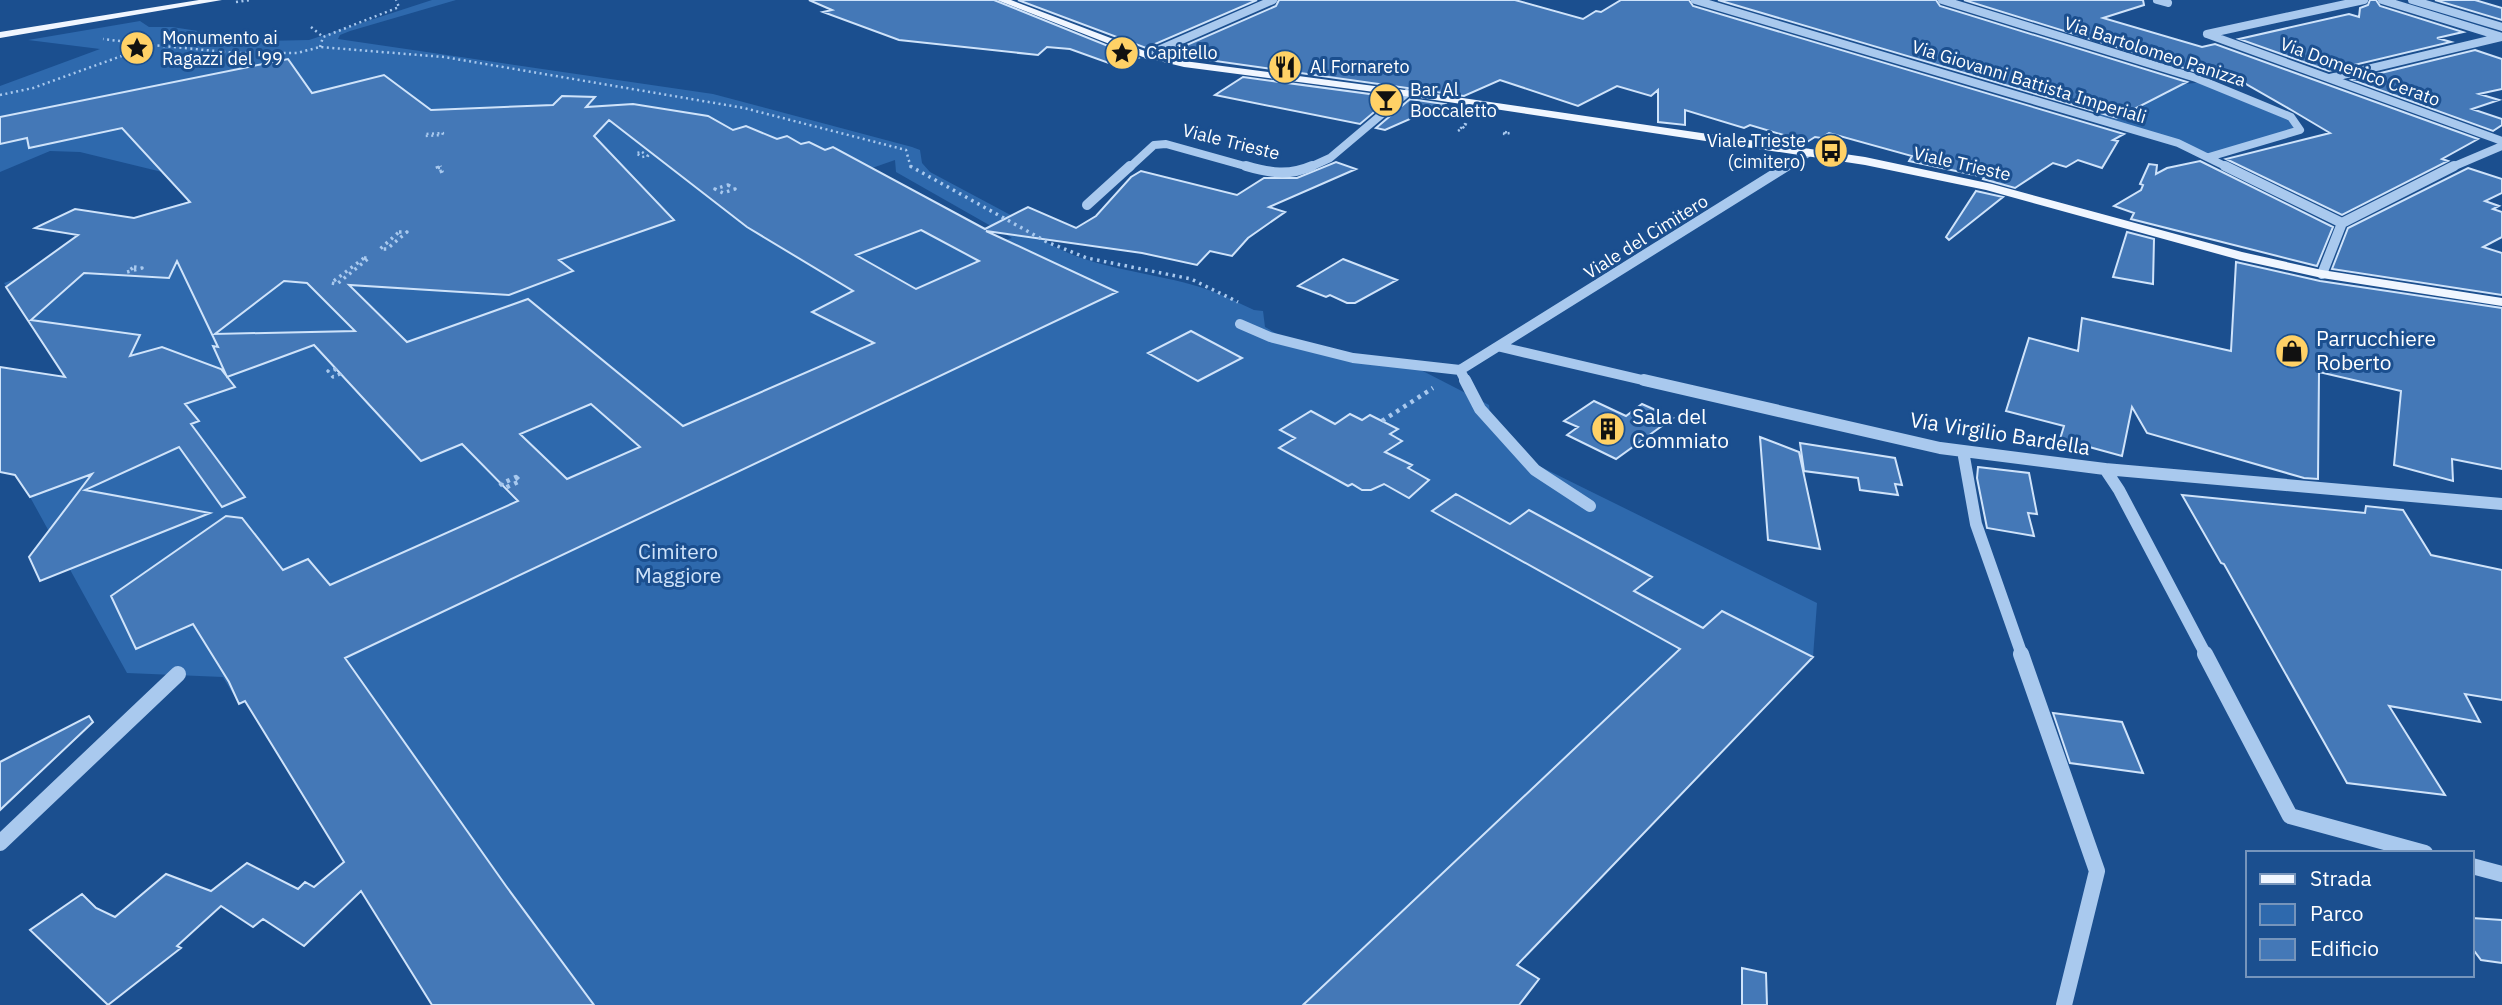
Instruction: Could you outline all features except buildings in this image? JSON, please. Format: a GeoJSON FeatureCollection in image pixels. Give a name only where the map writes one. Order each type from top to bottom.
{"type":"FeatureCollection","features":[{"type":"Feature","properties":{"kind":"main road"},"geometry":{"type":"LineString","coordinates":[[167,6],[190,0]]}},
{"type":"Feature","properties":{"kind":"main road"},"geometry":{"type":"LineString","coordinates":[[0,35],[217,0]]}},
{"type":"Feature","properties":{"kind":"main road","name":"Viale Trieste"},"geometry":{"type":"LineString","coordinates":[[1002,0],[1147,55],[1215,68],[1407,93],[1890,166],[1988,187],[2240,256],[2322,274],[2502,302]]}},
{"type":"Feature","properties":{"kind":"street","name":"Via Giovanni Battista Imperiali"},"geometry":{"type":"LineString","coordinates":[[1695,0],[2178,143],[2342,223]]}},
{"type":"Feature","properties":{"kind":"street","name":"Via Bartolomeo Panizza"},"geometry":{"type":"LineString","coordinates":[[1942,0],[2196,78],[2291,117],[2300,130],[2209,157]]}},
{"type":"Feature","properties":{"kind":"street"},"geometry":{"type":"LineString","coordinates":[[2157,0],[2168,3]]}},
{"type":"Feature","properties":{"kind":"street","name":"Via Domenico Cerato"},"geometry":{"type":"LineString","coordinates":[[2364,0],[2207,34],[2502,143]]}},
{"type":"Feature","properties":{"kind":"street"},"geometry":{"type":"LineString","coordinates":[[2382,0],[2502,37]]}},
{"type":"Feature","properties":{"kind":"street"},"geometry":{"type":"LineString","coordinates":[[2412,0],[2502,27]]}},
{"type":"Feature","properties":{"kind":"street"},"geometry":{"type":"LineString","coordinates":[[1147,55],[1266,1]]}},
{"type":"Feature","properties":{"kind":"street"},"geometry":{"type":"LineString","coordinates":[[2329,78],[2502,37]]}},
{"type":"Feature","properties":{"kind":"street","name":"Viale Trieste"},"geometry":{"type":"LineString","coordinates":[[1087,205],[1154,145],[1166,144],[1275,174],[1301,171],[1330,158],[1407,93]]}},
{"type":"Feature","properties":{"kind":"street"},"geometry":{"type":"LineString","coordinates":[[2322,274],[2342,223],[2502,143]]}},
{"type":"Feature","properties":{"kind":"street","name":"Viale del Cimitero"},"geometry":{"type":"LineString","coordinates":[[1460,370],[1501,347],[1808,153]]}},
{"type":"Feature","properties":{"kind":"street"},"geometry":{"type":"LineString","coordinates":[[1240,324],[1270,337],[1353,358],[1460,370],[1480,409],[1535,470],[1590,506]]}},
{"type":"Feature","properties":{"kind":"street","name":"Via Virgilio Bardella"},"geometry":{"type":"LineString","coordinates":[[1501,347],[1963,451],[2105,469],[2502,504]]}},
{"type":"Feature","properties":{"kind":"street"},"geometry":{"type":"LineString","coordinates":[[1963,451],[1976,524],[2097,871],[2064,1005]]}},
{"type":"Feature","properties":{"kind":"street"},"geometry":{"type":"LineString","coordinates":[[2105,469],[2119,490],[2290,816],[2418,851]]}},
{"type":"Feature","properties":{"kind":"street"},"geometry":{"type":"LineString","coordinates":[[0,843],[178,674]]}},
{"type":"Feature","properties":{"kind":"street"},"geometry":{"type":"LineString","coordinates":[[2474,867],[2502,874]]}},
{"type":"Feature","properties":{"kind":"path"},"geometry":{"type":"LineString","coordinates":[[323,37],[399,7],[396,0]]}},
{"type":"Feature","properties":{"kind":"path"},"geometry":{"type":"LineString","coordinates":[[311,27],[323,37]]}},
{"type":"Feature","properties":{"kind":"path"},"geometry":{"type":"LineString","coordinates":[[320,47],[323,37]]}},
{"type":"Feature","properties":{"kind":"path"},"geometry":{"type":"LineString","coordinates":[[101,38],[237,53],[297,52],[320,47],[444,57],[744,108],[906,150],[911,168],[1047,242],[1087,258],[1191,279],[1250,308],[1240,324]]}},
{"type":"Feature","properties":{"kind":"path"},"geometry":{"type":"LineString","coordinates":[[0,95],[33,88],[152,45]]}},
{"type":"Feature","properties":{"kind":"path"},"geometry":{"type":"LineString","coordinates":[[399,232],[407,232],[387,249],[380,248],[399,232]]}},
{"type":"Feature","properties":{"kind":"path"},"geometry":{"type":"LineString","coordinates":[[363,258],[369,258],[337,284],[331,283],[363,258]]}},
{"type":"Feature","properties":{"kind":"path"},"geometry":{"type":"LineString","coordinates":[[1382,421],[1399,411]]}},
{"type":"Feature","properties":{"kind":"green space","name":"Cimitero Maggiore"},"geometry":{"type":"Polygon","coordinates":[[[432,0],[456,0],[350,31],[340,35],[338,39],[713,94],[920,150],[922,163],[930,172],[1018,219],[1058,248],[1103,265],[1207,289],[1254,310],[1263,311],[1265,327],[1289,341],[1334,357],[1374,365],[1415,367],[1489,405],[1490,415],[1537,465],[1817,603],[1813,657],[1479,1005],[432,1005],[245,702],[239,704],[223,677],[127,673],[30,497],[103,359],[48,350],[4,283],[18,278],[82,232],[232,189],[80,152],[50,151],[0,172],[0,86],[100,49],[28,40],[140,21],[149,27],[172,27],[263,41],[309,40],[432,0]],[[895,160],[872,168],[1005,240],[1012,238],[903,176],[896,172],[895,160]]]}},
{"type":"Feature","properties":{"kind":"green space"},"geometry":{"type":"Polygon","coordinates":[[[2205,82],[2291,117],[2300,130],[2209,157],[2091,117],[2147,102],[2168,93],[2165,86],[2205,82]]]}},
{"type":"Feature","properties":{"kind":"place","name":"Monumento ai Ragazzi del '99"},"geometry":{"type":"Point","coordinates":[137,48]}},
{"type":"Feature","properties":{"kind":"place","name":"Capitello"},"geometry":{"type":"Point","coordinates":[1122,53]}},
{"type":"Feature","properties":{"kind":"place","name":"Al Fornareto"},"geometry":{"type":"Point","coordinates":[1285,67]}},
{"type":"Feature","properties":{"kind":"place","name":"Bar Al Boccaletto"},"geometry":{"type":"Point","coordinates":[1386,100]}},
{"type":"Feature","properties":{"kind":"place","name":"Viale Trieste (cimitero)"},"geometry":{"type":"Point","coordinates":[1831,151]}},
{"type":"Feature","properties":{"kind":"place","name":"Parrucchiere Roberto"},"geometry":{"type":"Point","coordinates":[2292,351]}},
{"type":"Feature","properties":{"kind":"place","name":"Sala del Commiato"},"geometry":{"type":"Point","coordinates":[1608,429]}}]}
